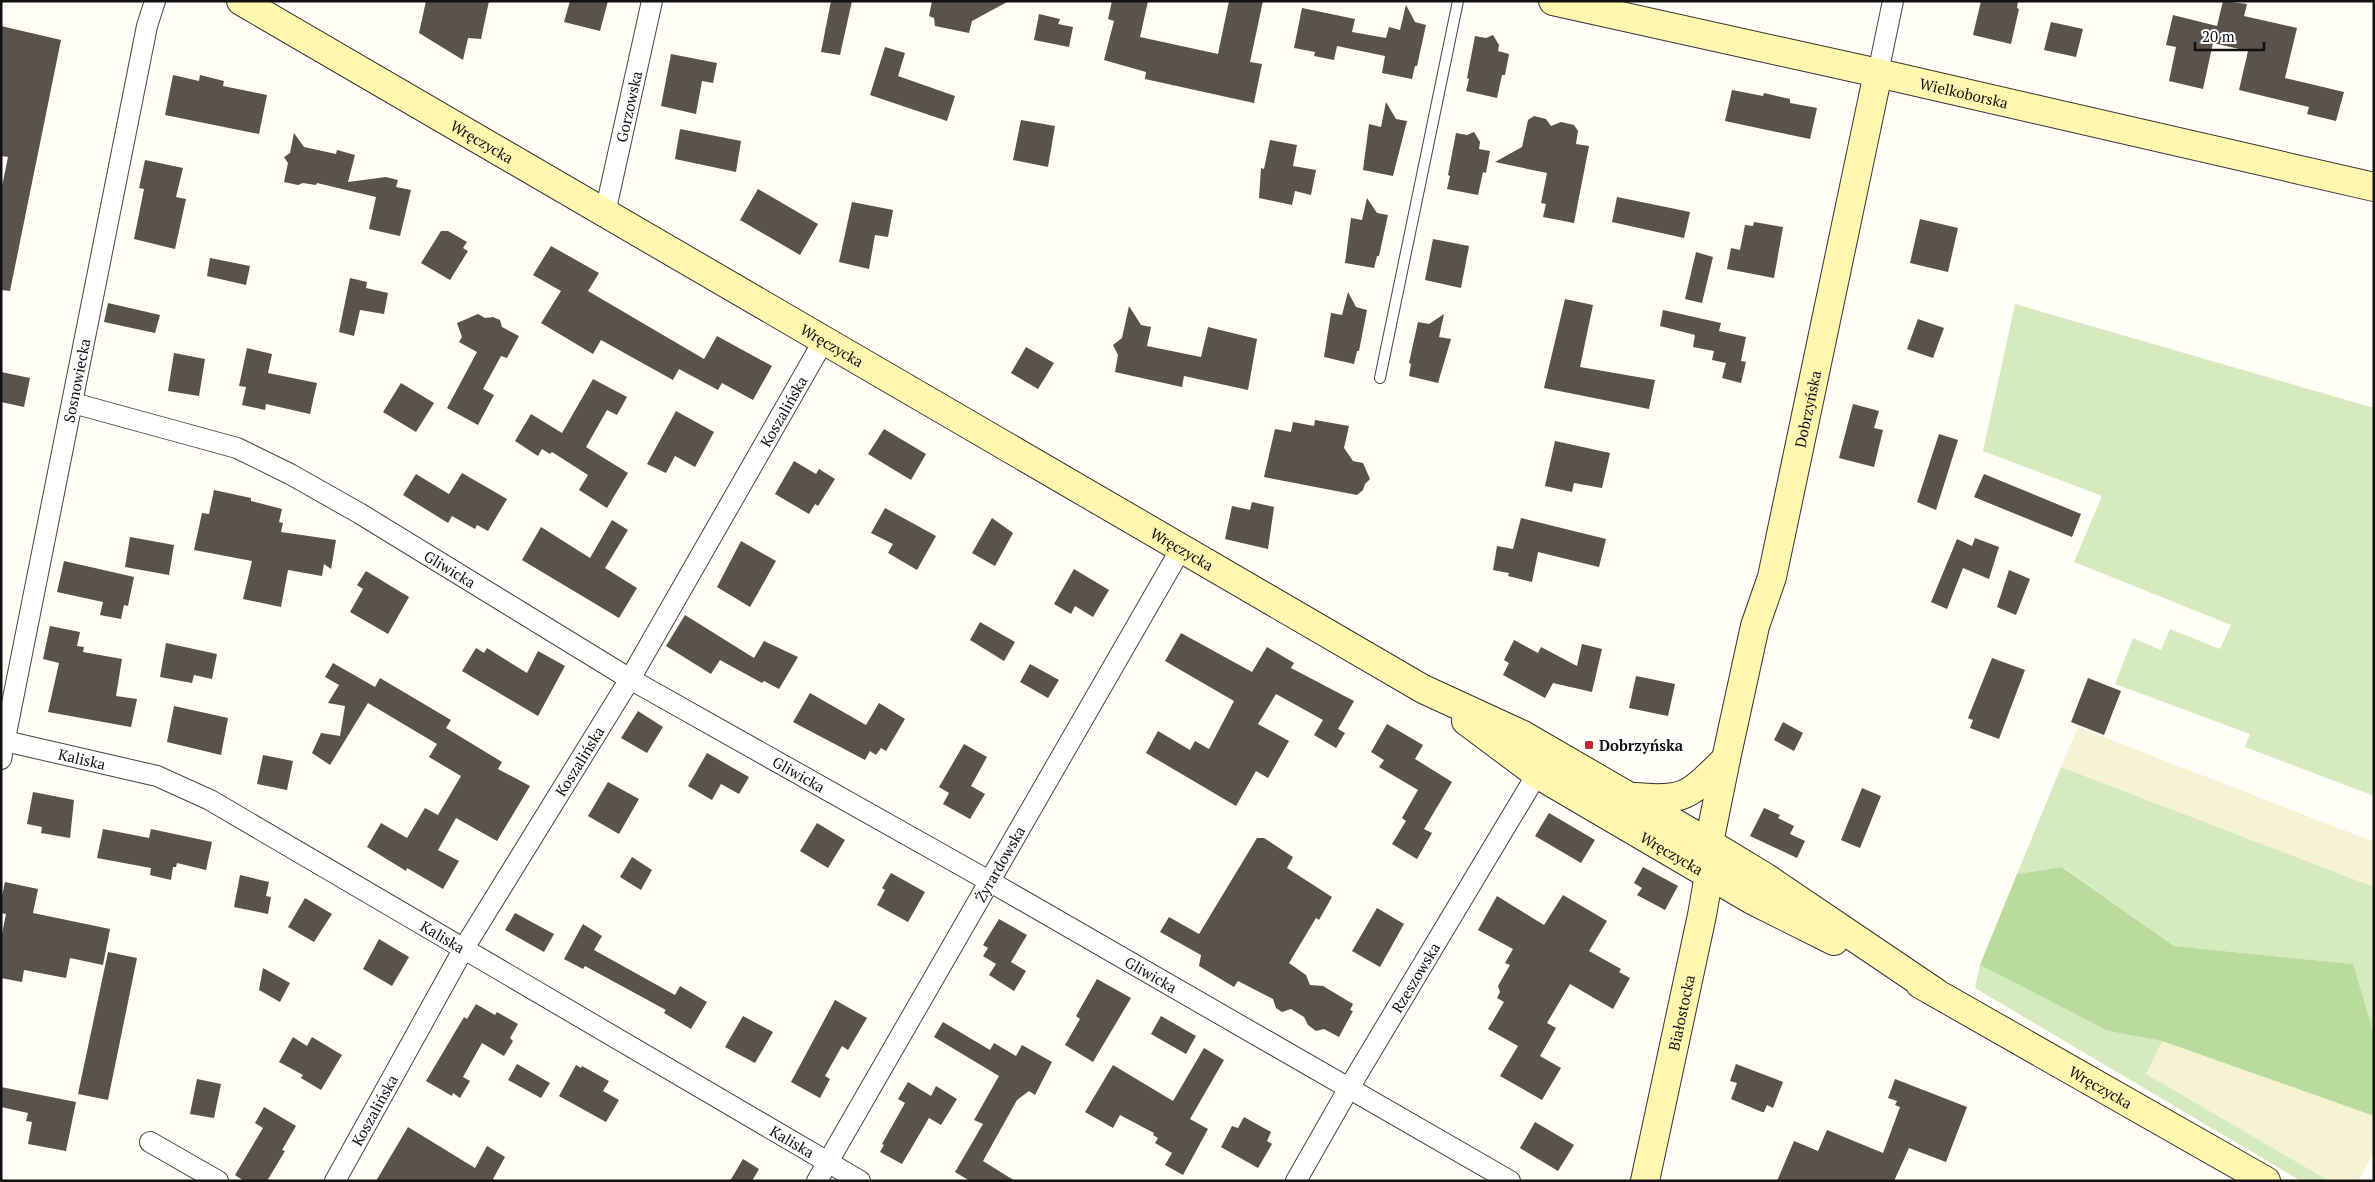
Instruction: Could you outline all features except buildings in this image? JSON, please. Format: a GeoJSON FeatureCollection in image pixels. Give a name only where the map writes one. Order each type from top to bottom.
{"type":"FeatureCollection","features":[{"type":"Feature","properties":{"kind":"main road","name":"Wręczycka"},"geometry":{"type":"LineString","coordinates":[[241,1],[1423,689],[1523,735],[1710,843],[1765,877],[1935,992]]}},
{"type":"Feature","properties":{"kind":"main road","name":"Wielkoborska"},"geometry":{"type":"LineString","coordinates":[[1553,1],[1878,72],[2374,187]]}},
{"type":"Feature","properties":{"kind":"main road","name":"Dobrzyńska"},"geometry":{"type":"LineString","coordinates":[[1710,843],[1755,626],[1772,577],[1878,72]]}},
{"type":"Feature","properties":{"kind":"main road","name":"Wręczycka"},"geometry":{"type":"LineString","coordinates":[[1423,689],[1537,774],[1709,875],[1752,900],[1935,992],[2266,1181]]}},
{"type":"Feature","properties":{"kind":"main road"},"geometry":{"type":"LineString","coordinates":[[1628,796],[1664,800],[1679,797],[1696,788],[1726,759]]}},
{"type":"Feature","properties":{"kind":"main road"},"geometry":{"type":"LineString","coordinates":[[1674,853],[1695,852],[1710,843]]}},
{"type":"Feature","properties":{"kind":"main road","name":"Białostocka"},"geometry":{"type":"LineString","coordinates":[[1645,1181],[1709,875],[1710,843]]}},
{"type":"Feature","properties":{"kind":"street","name":"Sosnowiecka"},"geometry":{"type":"LineString","coordinates":[[3,750],[147,26],[155,1]]}},
{"type":"Feature","properties":{"kind":"street","name":"Gorzowska"},"geometry":{"type":"LineString","coordinates":[[606,213],[652,1]]}},
{"type":"Feature","properties":{"kind":"street","name":"Dobrzyńska"},"geometry":{"type":"LineString","coordinates":[[1878,72],[1893,1]]}},
{"type":"Feature","properties":{"kind":"street","name":"Koszalińska"},"geometry":{"type":"LineString","coordinates":[[335,1181],[464,948],[630,679],[824,340]]}},
{"type":"Feature","properties":{"kind":"street","name":"Gliwicka"},"geometry":{"type":"LineString","coordinates":[[73,403],[237,448],[290,474],[630,679],[989,881],[1510,1181]]}},
{"type":"Feature","properties":{"kind":"street","name":"Żyrardowska"},"geometry":{"type":"LineString","coordinates":[[817,1181],[1182,548]]}},
{"type":"Feature","properties":{"kind":"street","name":"Kaliska"},"geometry":{"type":"LineString","coordinates":[[3,750],[158,776],[235,814],[860,1181]]}},
{"type":"Feature","properties":{"kind":"street","name":"Rzeszowska"},"geometry":{"type":"LineString","coordinates":[[1296,1181],[1349,1088],[1537,774]]}},
{"type":"Feature","properties":{"kind":"street"},"geometry":{"type":"LineString","coordinates":[[150,1142],[218,1181]]}},
{"type":"Feature","properties":{"kind":"lane"},"geometry":{"type":"LineString","coordinates":[[1380,378],[1458,1]]}},
{"type":"Feature","properties":{"kind":"shaded area"},"geometry":{"type":"Polygon","coordinates":[[[2078,727],[2374,842],[2374,887],[2061,767],[2078,727]]]}},
{"type":"Feature","properties":{"kind":"shaded area"},"geometry":{"type":"Polygon","coordinates":[[[2162,1041],[2374,1116],[2374,1153],[2358,1181],[2329,1181],[2145,1074],[2162,1041]]]}},
{"type":"Feature","properties":{"kind":"green space"},"geometry":{"type":"Polygon","coordinates":[[[2015,304],[2374,408],[2374,796],[2245,747],[2250,734],[2115,684],[2133,638],[2161,650],[2170,629],[2220,649],[2231,625],[2074,562],[2102,496],[1983,451],[2015,304]]]}},
{"type":"Feature","properties":{"kind":"green space"},"geometry":{"type":"Polygon","coordinates":[[[2061,767],[2374,887],[2374,1035],[2352,964],[2174,946],[2063,867],[2017,874],[2061,767]]]}},
{"type":"Feature","properties":{"kind":"green space"},"geometry":{"type":"Polygon","coordinates":[[[2062,867],[2174,946],[2353,964],[2374,1035],[2374,1116],[2162,1041],[2108,1031],[1980,965],[2017,874],[2062,867]]]}},
{"type":"Feature","properties":{"kind":"green space"},"geometry":{"type":"Polygon","coordinates":[[[1980,965],[2108,1031],[2162,1041],[2146,1074],[2329,1181],[2301,1181],[1975,988],[1980,965]]]}},
{"type":"Feature","properties":{"kind":"place","name":"Dobrzyńska"},"geometry":{"type":"Point","coordinates":[1589,745]}}]}
